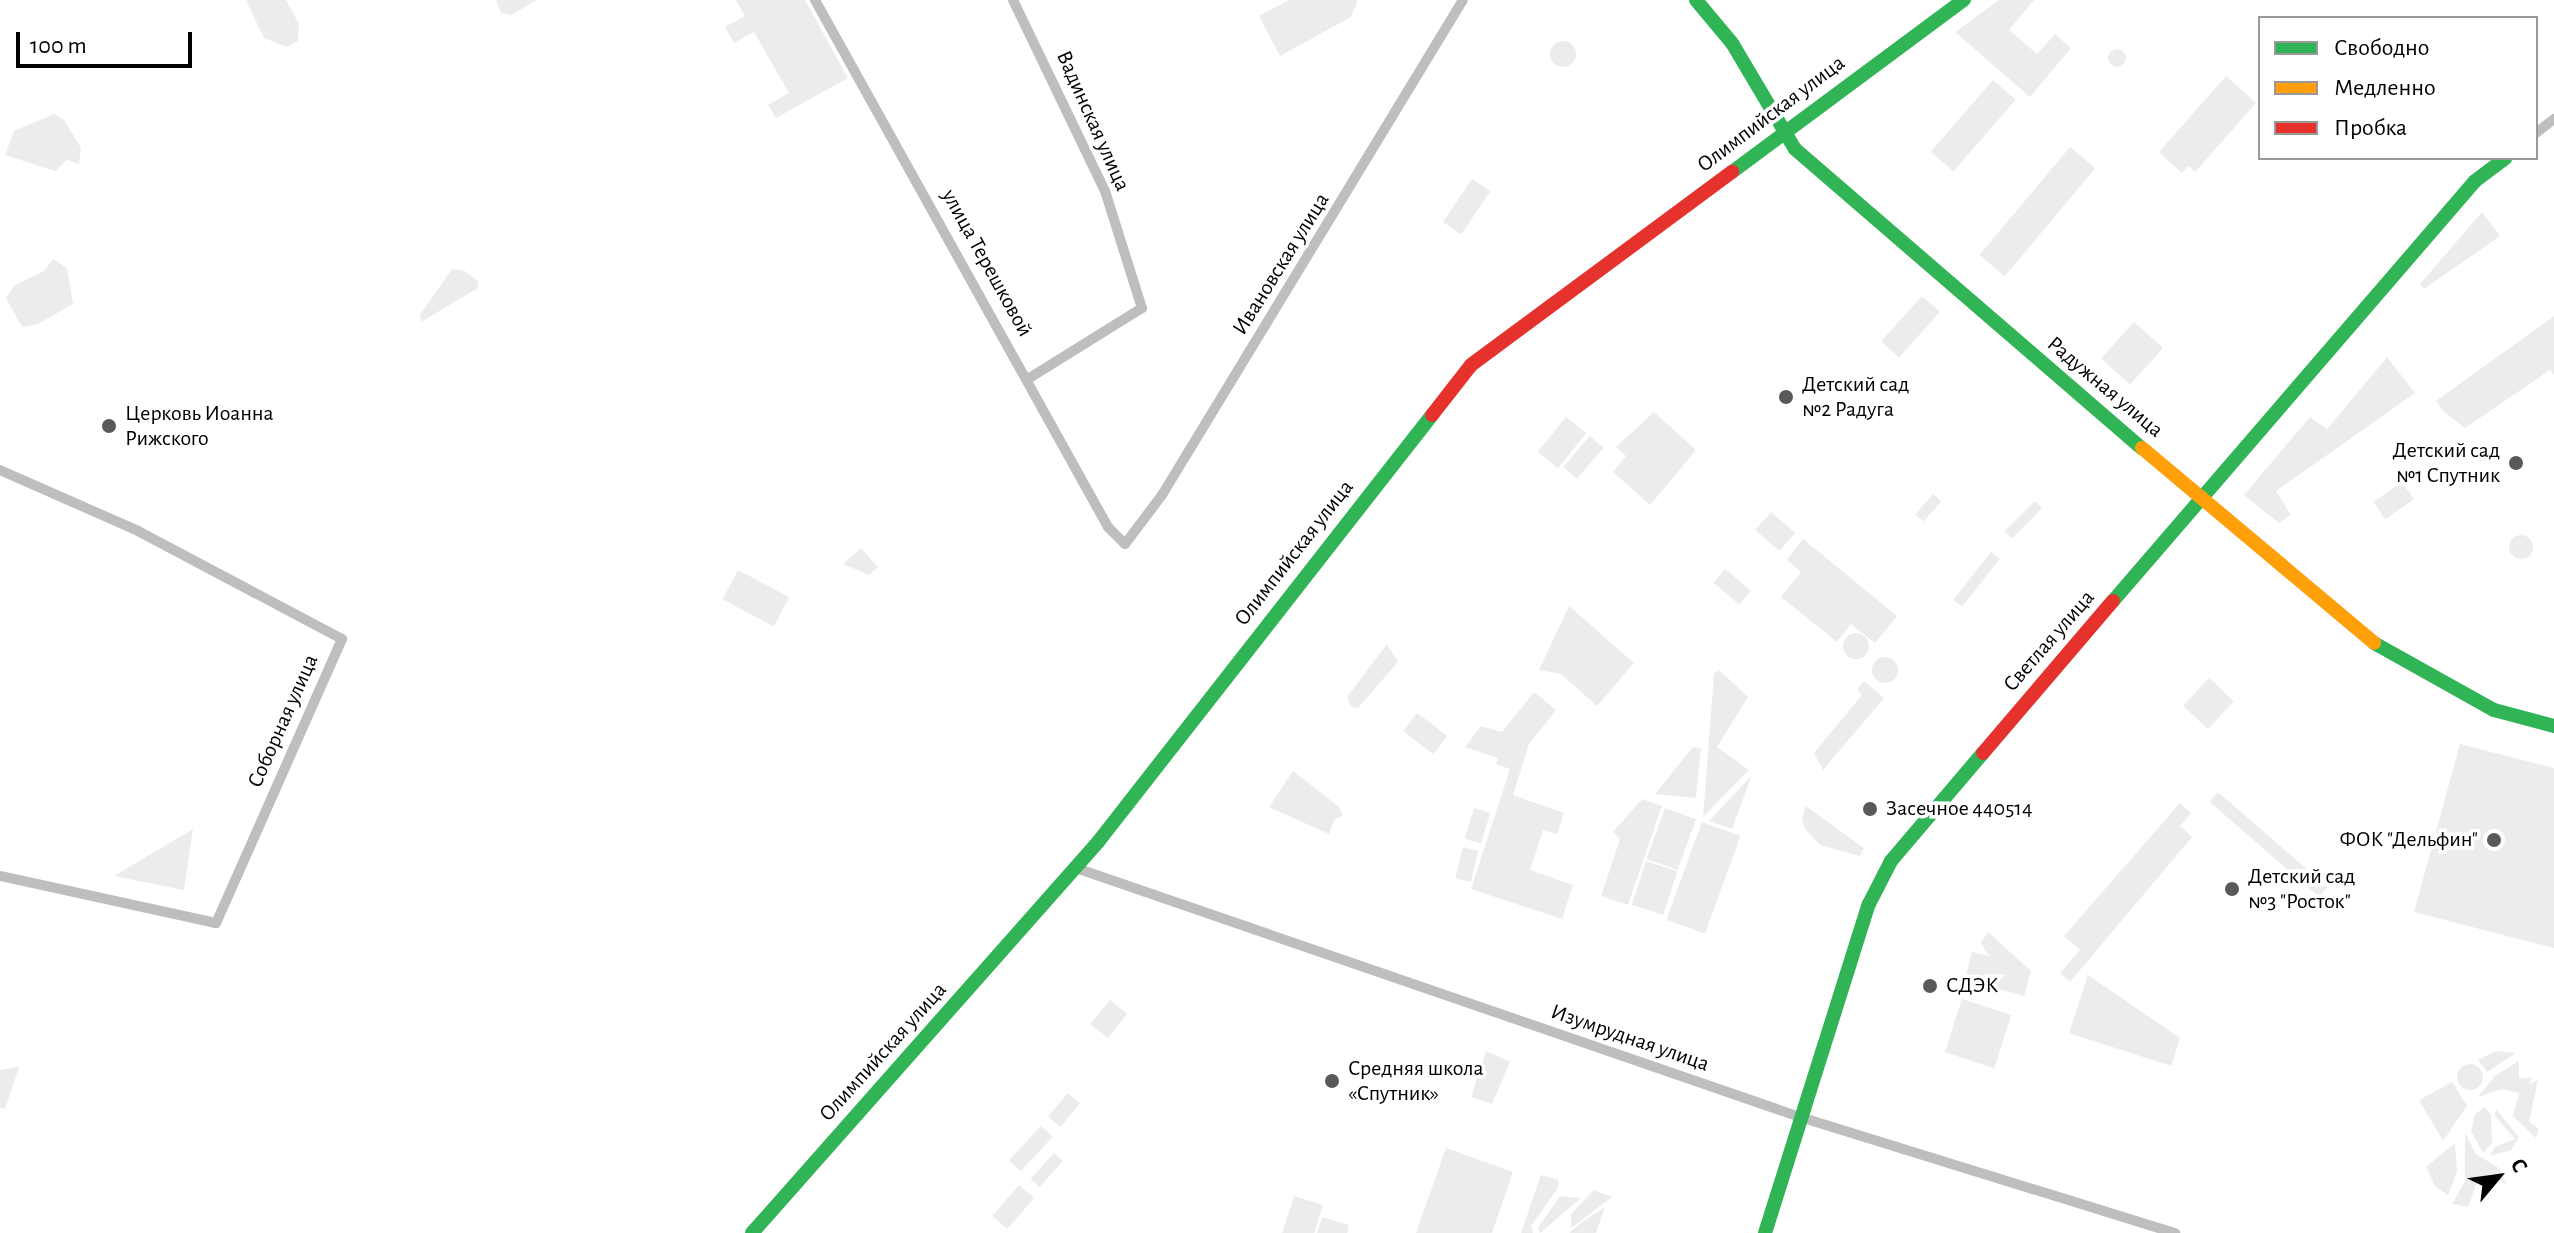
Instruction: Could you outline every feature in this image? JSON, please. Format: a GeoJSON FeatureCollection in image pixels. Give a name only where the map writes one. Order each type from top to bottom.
{"type":"FeatureCollection","features":[{"type":"Feature","properties":{"kind":"street","name":"улица Терешковой"},"geometry":{"type":"LineString","coordinates":[[815,0],[1108,527],[1125,544]]}},
{"type":"Feature","properties":{"kind":"street","name":"Вадинская улица"},"geometry":{"type":"LineString","coordinates":[[1013,0],[1105,191],[1142,308],[1028,379]]}},
{"type":"Feature","properties":{"kind":"street","name":"Ивановская улица"},"geometry":{"type":"LineString","coordinates":[[1125,544],[1169,484],[1463,0]]}},
{"type":"Feature","properties":{"kind":"street","name":"Радужная улица"},"geometry":{"type":"LineString","coordinates":[[1696,0],[1732,43],[1783,134],[1904,245],[2377,646],[2494,710],[2554,726]]}},
{"type":"Feature","properties":{"kind":"street","name":"Олимпийская улица"},"geometry":{"type":"LineString","coordinates":[[752,1233],[1076,868],[1471,365],[1964,0]]}},
{"type":"Feature","properties":{"kind":"street"},"geometry":{"type":"LineString","coordinates":[[2538,131],[2554,119]]}},
{"type":"Feature","properties":{"kind":"street","name":"Светлая улица"},"geometry":{"type":"LineString","coordinates":[[1765,1233],[1869,904],[1891,861],[2417,247],[2475,181],[2502,160]]}},
{"type":"Feature","properties":{"kind":"street","name":"Соборная улица"},"geometry":{"type":"LineString","coordinates":[[0,470],[138,531],[342,639],[216,923],[0,876]]}},
{"type":"Feature","properties":{"kind":"street","name":"Изумрудная улица"},"geometry":{"type":"LineString","coordinates":[[1076,868],[1800,1117],[2175,1233]]}},
{"type":"Feature","properties":{"kind":"shaded area"},"geometry":{"type":"Polygon","coordinates":[[[246,0],[286,0],[299,24],[298,41],[287,47],[264,38],[246,0]]]}},
{"type":"Feature","properties":{"kind":"shaded area"},"geometry":{"type":"Polygon","coordinates":[[[496,0],[537,0],[511,15],[501,13],[496,0]]]}},
{"type":"Feature","properties":{"kind":"shaded area"},"geometry":{"type":"Polygon","coordinates":[[[736,0],[805,0],[848,78],[776,118],[768,105],[789,93],[754,32],[734,43],[725,27],[745,16],[736,0]]]}},
{"type":"Feature","properties":{"kind":"shaded area"},"geometry":{"type":"Polygon","coordinates":[[[1289,0],[1358,0],[1351,17],[1280,56],[1259,16],[1289,0]]]}},
{"type":"Feature","properties":{"kind":"shaded area"},"geometry":{"type":"Polygon","coordinates":[[[1999,0],[2034,0],[2009,30],[2037,54],[2055,34],[2071,48],[2030,97],[1955,32],[1999,0]]]}},
{"type":"Feature","properties":{"kind":"shaded area"},"geometry":{"type":"Polygon","coordinates":[[[1563,41],[1572,45],[1576,54],[1572,63],[1563,67],[1554,63],[1550,54],[1554,45],[1563,41]]]}},
{"type":"Feature","properties":{"kind":"shaded area"},"geometry":{"type":"Polygon","coordinates":[[[2117,49],[2126,58],[2117,67],[2108,58],[2117,49]]]}},
{"type":"Feature","properties":{"kind":"shaded area"},"geometry":{"type":"Polygon","coordinates":[[[2226,76],[2256,103],[2195,172],[2189,166],[2182,173],[2159,152],[2226,76]]]}},
{"type":"Feature","properties":{"kind":"shaded area"},"geometry":{"type":"Polygon","coordinates":[[[1993,80],[2016,100],[1953,171],[1931,152],[1993,80]]]}},
{"type":"Feature","properties":{"kind":"shaded area"},"geometry":{"type":"Polygon","coordinates":[[[54,114],[64,120],[81,148],[79,164],[67,160],[55,171],[5,155],[14,131],[54,114]]]}},
{"type":"Feature","properties":{"kind":"shaded area"},"geometry":{"type":"Polygon","coordinates":[[[2070,147],[2095,168],[2005,276],[1979,255],[2070,147]]]}},
{"type":"Feature","properties":{"kind":"shaded area"},"geometry":{"type":"Polygon","coordinates":[[[1472,179],[1490,191],[1461,234],[1443,222],[1472,179]]]}},
{"type":"Feature","properties":{"kind":"shaded area"},"geometry":{"type":"Polygon","coordinates":[[[2482,212],[2500,236],[2424,289],[2420,284],[2482,212]]]}},
{"type":"Feature","properties":{"kind":"shaded area"},"geometry":{"type":"Polygon","coordinates":[[[53,259],[67,268],[73,304],[36,325],[22,327],[6,298],[15,285],[44,271],[53,259]]]}},
{"type":"Feature","properties":{"kind":"shaded area"},"geometry":{"type":"Polygon","coordinates":[[[452,269],[465,271],[478,281],[478,288],[421,322],[420,315],[452,269]]]}},
{"type":"Feature","properties":{"kind":"shaded area"},"geometry":{"type":"Polygon","coordinates":[[[1922,296],[1940,312],[1899,357],[1881,341],[1922,296]]]}},
{"type":"Feature","properties":{"kind":"shaded area"},"geometry":{"type":"Polygon","coordinates":[[[2554,316],[2554,375],[2550,370],[2465,428],[2444,412],[2436,401],[2554,316]]]}},
{"type":"Feature","properties":{"kind":"shaded area"},"geometry":{"type":"Polygon","coordinates":[[[2134,322],[2163,348],[2130,385],[2101,358],[2134,322]]]}},
{"type":"Feature","properties":{"kind":"shaded area"},"geometry":{"type":"Polygon","coordinates":[[[2387,357],[2415,393],[2276,491],[2291,515],[2279,523],[2244,495],[2310,417],[2327,429],[2387,357]]]}},
{"type":"Feature","properties":{"kind":"shaded area"},"geometry":{"type":"Polygon","coordinates":[[[1654,412],[1696,450],[1650,505],[1613,472],[1626,456],[1616,447],[1654,412]]]}},
{"type":"Feature","properties":{"kind":"shaded area"},"geometry":{"type":"Polygon","coordinates":[[[1566,417],[1586,433],[1558,468],[1538,452],[1566,417]]]}},
{"type":"Feature","properties":{"kind":"shaded area"},"geometry":{"type":"Polygon","coordinates":[[[1590,436],[1604,448],[1577,479],[1563,467],[1590,436]]]}},
{"type":"Feature","properties":{"kind":"shaded area"},"geometry":{"type":"Polygon","coordinates":[[[2402,482],[2414,499],[2385,519],[2373,502],[2402,482]]]}},
{"type":"Feature","properties":{"kind":"shaded area"},"geometry":{"type":"Polygon","coordinates":[[[1933,494],[1941,501],[1924,522],[1915,514],[1933,494]]]}},
{"type":"Feature","properties":{"kind":"shaded area"},"geometry":{"type":"Polygon","coordinates":[[[2035,501],[2042,508],[2012,538],[2005,531],[2035,501]]]}},
{"type":"Feature","properties":{"kind":"shaded area"},"geometry":{"type":"Polygon","coordinates":[[[1771,512],[1795,533],[1779,551],[1755,530],[1771,512]]]}},
{"type":"Feature","properties":{"kind":"shaded area"},"geometry":{"type":"Polygon","coordinates":[[[2521,535],[2529,539],[2533,547],[2529,555],[2521,559],[2513,555],[2509,547],[2513,539],[2521,535]]]}},
{"type":"Feature","properties":{"kind":"shaded area"},"geometry":{"type":"Polygon","coordinates":[[[1803,539],[1897,616],[1875,643],[1851,624],[1837,642],[1781,597],[1801,572],[1787,560],[1803,539]]]}},
{"type":"Feature","properties":{"kind":"shaded area"},"geometry":{"type":"Polygon","coordinates":[[[861,548],[878,567],[869,575],[843,564],[861,548]]]}},
{"type":"Feature","properties":{"kind":"shaded area"},"geometry":{"type":"Polygon","coordinates":[[[1991,552],[2000,559],[1962,607],[1953,600],[1991,552]]]}},
{"type":"Feature","properties":{"kind":"shaded area"},"geometry":{"type":"Polygon","coordinates":[[[1725,569],[1751,591],[1739,605],[1713,583],[1725,569]]]}},
{"type":"Feature","properties":{"kind":"shaded area"},"geometry":{"type":"Polygon","coordinates":[[[738,570],[789,597],[774,626],[723,599],[738,570]]]}},
{"type":"Feature","properties":{"kind":"shaded area"},"geometry":{"type":"Polygon","coordinates":[[[1569,606],[1634,663],[1597,706],[1561,674],[1539,670],[1569,606]]]}},
{"type":"Feature","properties":{"kind":"shaded area"},"geometry":{"type":"Polygon","coordinates":[[[1856,633],[1865,637],[1869,646],[1865,655],[1856,659],[1847,655],[1843,646],[1847,637],[1856,633]]]}},
{"type":"Feature","properties":{"kind":"shaded area"},"geometry":{"type":"Polygon","coordinates":[[[1387,644],[1398,662],[1358,708],[1351,707],[1347,697],[1387,644]]]}},
{"type":"Feature","properties":{"kind":"shaded area"},"geometry":{"type":"Polygon","coordinates":[[[1885,657],[1894,661],[1898,670],[1894,679],[1885,683],[1876,679],[1872,670],[1876,661],[1885,657]]]}},
{"type":"Feature","properties":{"kind":"shaded area"},"geometry":{"type":"Polygon","coordinates":[[[1719,670],[1748,697],[1717,747],[1749,770],[1703,817],[1714,674],[1719,670]]]}},
{"type":"Feature","properties":{"kind":"shaded area"},"geometry":{"type":"Polygon","coordinates":[[[2209,678],[2234,701],[2208,729],[2183,706],[2209,678]]]}},
{"type":"Feature","properties":{"kind":"shaded area"},"geometry":{"type":"Polygon","coordinates":[[[1864,681],[1884,698],[1823,770],[1814,753],[1862,695],[1857,690],[1864,681]]]}},
{"type":"Feature","properties":{"kind":"shaded area"},"geometry":{"type":"Polygon","coordinates":[[[1534,692],[1556,710],[1529,744],[1513,795],[1564,813],[1557,834],[1543,830],[1530,870],[1573,885],[1562,919],[1471,889],[1510,769],[1496,764],[1498,758],[1465,747],[1481,726],[1502,732],[1534,692]]]}},
{"type":"Feature","properties":{"kind":"shaded area"},"geometry":{"type":"Polygon","coordinates":[[[1417,713],[1447,736],[1434,754],[1403,731],[1417,713]]]}},
{"type":"Feature","properties":{"kind":"shaded area","name":"ФОК \"Дельфин\""},"geometry":{"type":"Polygon","coordinates":[[[2460,744],[2554,768],[2554,948],[2414,912],[2460,744]]]}},
{"type":"Feature","properties":{"kind":"shaded area"},"geometry":{"type":"Polygon","coordinates":[[[1693,747],[1701,748],[1696,798],[1655,794],[1693,747]]]}},
{"type":"Feature","properties":{"kind":"shaded area"},"geometry":{"type":"Polygon","coordinates":[[[1293,771],[1338,806],[1343,815],[1334,820],[1329,834],[1269,807],[1293,771]]]}},
{"type":"Feature","properties":{"kind":"shaded area"},"geometry":{"type":"Polygon","coordinates":[[[1752,775],[1732,829],[1709,821],[1752,775]]]}},
{"type":"Feature","properties":{"kind":"shaded area"},"geometry":{"type":"Polygon","coordinates":[[[2218,792],[2327,887],[2319,897],[2209,802],[2218,792]]]}},
{"type":"Feature","properties":{"kind":"shaded area"},"geometry":{"type":"Polygon","coordinates":[[[1642,799],[1662,806],[1628,905],[1601,896],[1620,839],[1613,832],[1642,799]]]}},
{"type":"Feature","properties":{"kind":"shaded area"},"geometry":{"type":"Polygon","coordinates":[[[2180,803],[2191,813],[2180,826],[2192,837],[2070,982],[2060,973],[2080,950],[2064,936],[2180,803]]]}},
{"type":"Feature","properties":{"kind":"shaded area"},"geometry":{"type":"Polygon","coordinates":[[[1806,806],[1864,848],[1860,856],[1820,845],[1805,829],[1802,818],[1806,806]]]}},
{"type":"Feature","properties":{"kind":"shaded area"},"geometry":{"type":"Polygon","coordinates":[[[1474,808],[1490,813],[1481,844],[1465,839],[1474,808]]]}},
{"type":"Feature","properties":{"kind":"shaded area"},"geometry":{"type":"Polygon","coordinates":[[[1665,808],[1696,819],[1678,870],[1647,859],[1665,808]]]}},
{"type":"Feature","properties":{"kind":"shaded area"},"geometry":{"type":"Polygon","coordinates":[[[1702,822],[1741,836],[1705,934],[1666,920],[1702,822]]]}},
{"type":"Feature","properties":{"kind":"shaded area"},"geometry":{"type":"Polygon","coordinates":[[[193,829],[184,890],[114,876],[193,829]]]}},
{"type":"Feature","properties":{"kind":"shaded area"},"geometry":{"type":"Polygon","coordinates":[[[1463,847],[1479,851],[1471,882],[1455,878],[1463,847]]]}},
{"type":"Feature","properties":{"kind":"shaded area"},"geometry":{"type":"Polygon","coordinates":[[[1646,861],[1677,871],[1663,915],[1632,905],[1646,861]]]}},
{"type":"Feature","properties":{"kind":"shaded area"},"geometry":{"type":"Polygon","coordinates":[[[1988,932],[2031,971],[2024,996],[1965,980],[1972,952],[1989,956],[1981,943],[1988,932]]]}},
{"type":"Feature","properties":{"kind":"shaded area"},"geometry":{"type":"Polygon","coordinates":[[[2088,975],[2180,1038],[2171,1066],[2069,1033],[2088,975]]]}},
{"type":"Feature","properties":{"kind":"shaded area"},"geometry":{"type":"Polygon","coordinates":[[[1962,999],[2011,1015],[1994,1068],[1945,1052],[1962,999]]]}},
{"type":"Feature","properties":{"kind":"shaded area"},"geometry":{"type":"Polygon","coordinates":[[[1110,1000],[1127,1014],[1108,1038],[1090,1024],[1110,1000]]]}},
{"type":"Feature","properties":{"kind":"shaded area"},"geometry":{"type":"Polygon","coordinates":[[[1486,1051],[1510,1062],[1492,1104],[1471,1097],[1486,1051]]]}},
{"type":"Feature","properties":{"kind":"shaded area"},"geometry":{"type":"Polygon","coordinates":[[[2496,1051],[2516,1053],[2487,1072],[2478,1060],[2496,1051]]]}},
{"type":"Feature","properties":{"kind":"shaded area"},"geometry":{"type":"Polygon","coordinates":[[[2519,1061],[2519,1078],[2532,1078],[2529,1084],[2538,1080],[2529,1122],[2539,1129],[2536,1138],[2513,1116],[2519,1093],[2502,1089],[2478,1097],[2496,1075],[2519,1061]]]}},
{"type":"Feature","properties":{"kind":"shaded area"},"geometry":{"type":"Polygon","coordinates":[[[2470,1064],[2479,1068],[2483,1077],[2479,1086],[2470,1090],[2461,1086],[2457,1077],[2461,1068],[2470,1064]]]}},
{"type":"Feature","properties":{"kind":"shaded area"},"geometry":{"type":"Polygon","coordinates":[[[19,1067],[5,1109],[0,1108],[0,1070],[19,1067]]]}},
{"type":"Feature","properties":{"kind":"shaded area"},"geometry":{"type":"Polygon","coordinates":[[[2452,1082],[2467,1106],[2443,1141],[2419,1100],[2452,1082]]]}},
{"type":"Feature","properties":{"kind":"shaded area"},"geometry":{"type":"Polygon","coordinates":[[[1068,1093],[1080,1103],[1060,1127],[1048,1117],[1068,1093]]]}},
{"type":"Feature","properties":{"kind":"shaded area"},"geometry":{"type":"Polygon","coordinates":[[[2485,1107],[2491,1115],[2492,1143],[2483,1153],[2471,1131],[2475,1114],[2485,1107]]]}},
{"type":"Feature","properties":{"kind":"shaded area"},"geometry":{"type":"Polygon","coordinates":[[[2496,1109],[2519,1137],[2511,1150],[2490,1156],[2495,1147],[2515,1139],[2495,1116],[2496,1109]]]}},
{"type":"Feature","properties":{"kind":"shaded area"},"geometry":{"type":"Polygon","coordinates":[[[1041,1126],[1053,1137],[1021,1171],[1009,1160],[1041,1126]]]}},
{"type":"Feature","properties":{"kind":"shaded area"},"geometry":{"type":"Polygon","coordinates":[[[2465,1133],[2476,1154],[2499,1168],[2507,1185],[2491,1174],[2478,1179],[2468,1207],[2452,1204],[2465,1181],[2465,1133]]]}},
{"type":"Feature","properties":{"kind":"shaded area"},"geometry":{"type":"Polygon","coordinates":[[[2455,1143],[2457,1172],[2448,1195],[2435,1186],[2426,1167],[2455,1143]]]}},
{"type":"Feature","properties":{"kind":"shaded area"},"geometry":{"type":"Polygon","coordinates":[[[1446,1148],[1513,1172],[1492,1233],[1416,1233],[1446,1148]]]}},
{"type":"Feature","properties":{"kind":"shaded area"},"geometry":{"type":"Polygon","coordinates":[[[1054,1153],[1063,1161],[1039,1187],[1031,1179],[1054,1153]]]}},
{"type":"Feature","properties":{"kind":"shaded area"},"geometry":{"type":"Polygon","coordinates":[[[1541,1175],[1559,1180],[1557,1189],[1531,1226],[1533,1233],[1521,1233],[1541,1175]]]}},
{"type":"Feature","properties":{"kind":"shaded area"},"geometry":{"type":"Polygon","coordinates":[[[1019,1185],[1034,1198],[1007,1229],[992,1216],[1019,1185]]]}},
{"type":"Feature","properties":{"kind":"shaded area"},"geometry":{"type":"Polygon","coordinates":[[[1594,1190],[1612,1197],[1571,1228],[1571,1214],[1594,1190]]]}},
{"type":"Feature","properties":{"kind":"shaded area"},"geometry":{"type":"Polygon","coordinates":[[[1294,1196],[1323,1205],[1314,1233],[1282,1233],[1294,1196]]]}},
{"type":"Feature","properties":{"kind":"shaded area"},"geometry":{"type":"Polygon","coordinates":[[[1560,1196],[1581,1198],[1540,1233],[1538,1228],[1560,1196]]]}},
{"type":"Feature","properties":{"kind":"shaded area"},"geometry":{"type":"Polygon","coordinates":[[[1605,1207],[1596,1233],[1569,1233],[1582,1222],[1605,1207]]]}},
{"type":"Feature","properties":{"kind":"shaded area"},"geometry":{"type":"Polygon","coordinates":[[[1322,1217],[1349,1225],[1347,1233],[1317,1233],[1322,1217]]]}},
{"type":"Feature","properties":{"kind":"traffic: fast"},"geometry":{"type":"LineString","coordinates":[[1696,0],[1732,43],[1795,149],[2142,448]]}},
{"type":"Feature","properties":{"kind":"traffic: fast"},"geometry":{"type":"LineString","coordinates":[[1732,172],[1964,0]]}},
{"type":"Feature","properties":{"kind":"traffic: fast"},"geometry":{"type":"LineString","coordinates":[[2113,601],[2475,181],[2502,160]]}},
{"type":"Feature","properties":{"kind":"traffic: fast"},"geometry":{"type":"LineString","coordinates":[[752,1233],[1098,842],[1432,415]]}},
{"type":"Feature","properties":{"kind":"traffic: fast"},"geometry":{"type":"LineString","coordinates":[[2374,643],[2494,710],[2554,726]]}},
{"type":"Feature","properties":{"kind":"traffic: fast"},"geometry":{"type":"LineString","coordinates":[[1765,1233],[1869,904],[1891,861],[1983,753]]}},
{"type":"Feature","properties":{"kind":"traffic: slow"},"geometry":{"type":"LineString","coordinates":[[2142,448],[2374,643]]}},
{"type":"Feature","properties":{"kind":"traffic: jam"},"geometry":{"type":"LineString","coordinates":[[1432,415],[1471,365],[1732,172]]}},
{"type":"Feature","properties":{"kind":"traffic: jam"},"geometry":{"type":"LineString","coordinates":[[1983,753],[2113,601]]}},
{"type":"Feature","properties":{"kind":"place","name":"Детский сад №2 Радуга"},"geometry":{"type":"Point","coordinates":[1786,397]}},
{"type":"Feature","properties":{"kind":"place","name":"Церковь Иоанна Рижского"},"geometry":{"type":"Point","coordinates":[109,426]}},
{"type":"Feature","properties":{"kind":"place","name":"Детский сад №1 Спутник"},"geometry":{"type":"Point","coordinates":[2516,463]}},
{"type":"Feature","properties":{"kind":"place","name":"Засечное 440514"},"geometry":{"type":"Point","coordinates":[1870,809]}},
{"type":"Feature","properties":{"kind":"place","name":"ФОК \"Дельфин\""},"geometry":{"type":"Point","coordinates":[2494,840]}},
{"type":"Feature","properties":{"kind":"place","name":"Детский сад №3 \"Росток\""},"geometry":{"type":"Point","coordinates":[2232,889]}},
{"type":"Feature","properties":{"kind":"place","name":"СДЭК"},"geometry":{"type":"Point","coordinates":[1930,986]}},
{"type":"Feature","properties":{"kind":"place","name":"Средняя школа «Спутник»"},"geometry":{"type":"Point","coordinates":[1332,1081]}}]}
